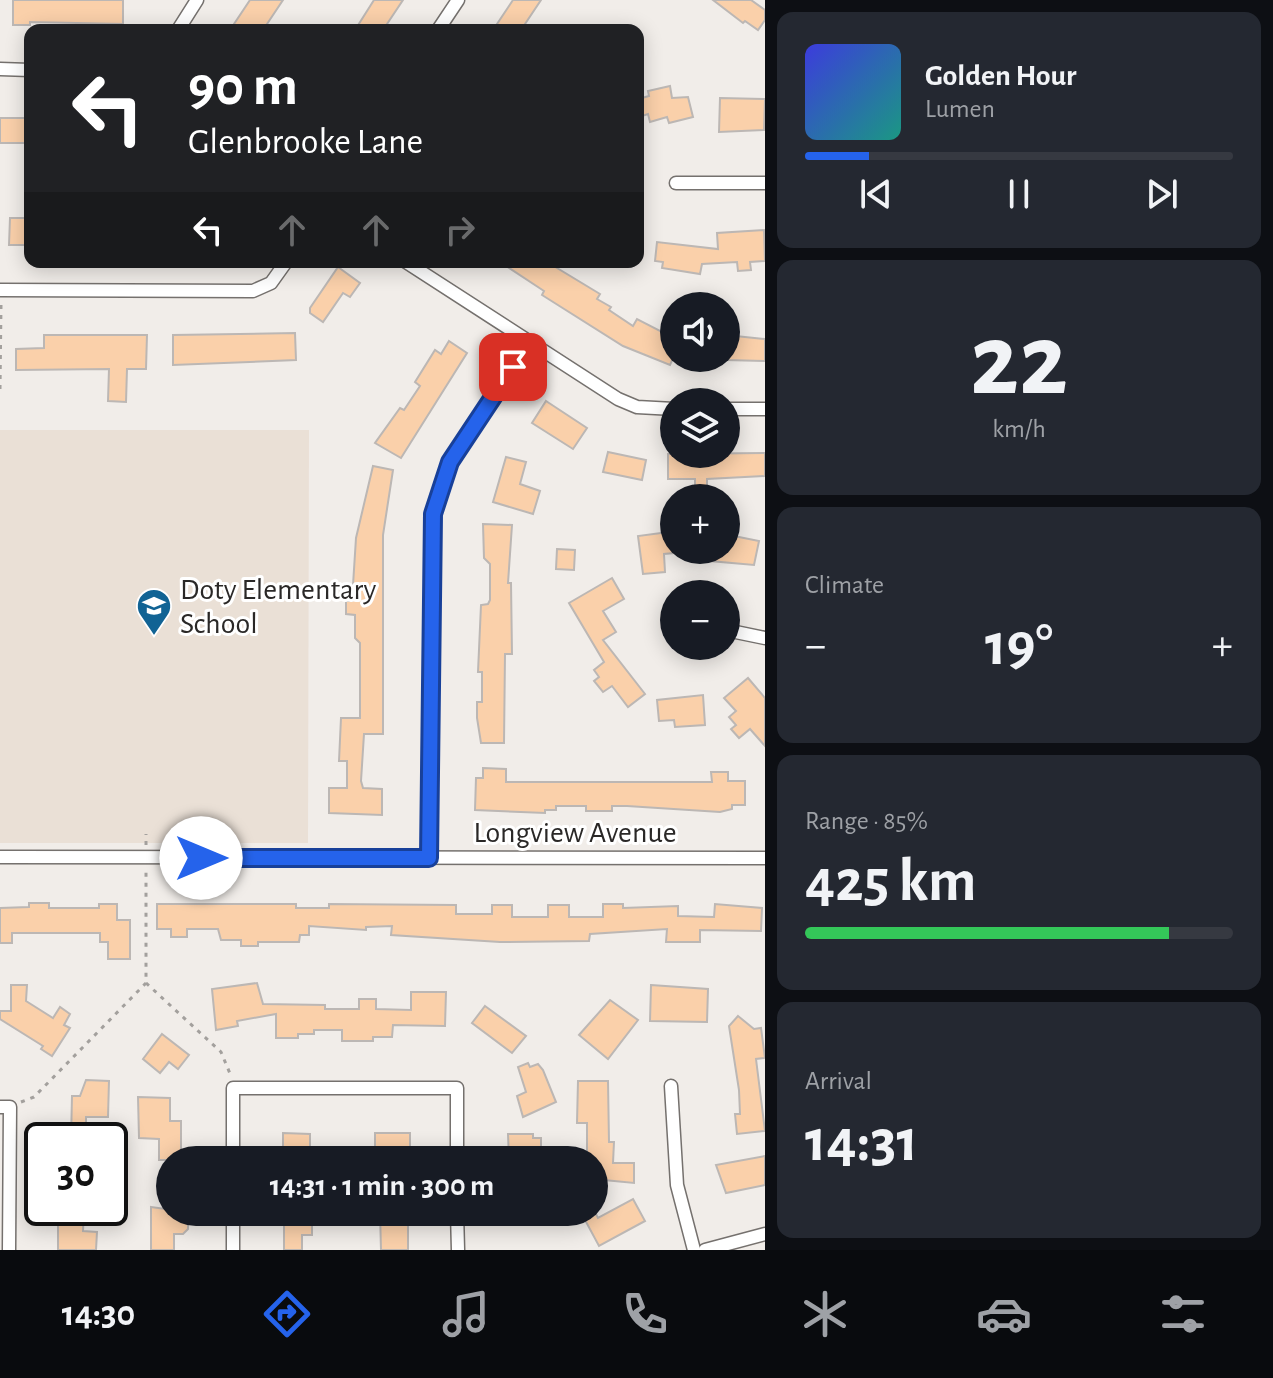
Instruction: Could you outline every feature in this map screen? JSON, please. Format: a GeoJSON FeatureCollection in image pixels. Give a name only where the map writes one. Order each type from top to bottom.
{"type":"FeatureCollection","features":[{"type":"Feature","properties":{"kind":"street"},"geometry":{"type":"LineString","coordinates":[[182,24],[197,0]]}},
{"type":"Feature","properties":{"kind":"street"},"geometry":{"type":"LineString","coordinates":[[442,24],[458,0]]}},
{"type":"Feature","properties":{"kind":"street"},"geometry":{"type":"LineString","coordinates":[[0,69],[24,70]]}},
{"type":"Feature","properties":{"kind":"street"},"geometry":{"type":"LineString","coordinates":[[676,183],[765,183]]}},
{"type":"Feature","properties":{"kind":"street"},"geometry":{"type":"LineString","coordinates":[[1,290],[253,291],[271,283],[282,268]]}},
{"type":"Feature","properties":{"kind":"street"},"geometry":{"type":"LineString","coordinates":[[415,268],[627,404],[660,409]]}},
{"type":"Feature","properties":{"kind":"street"},"geometry":{"type":"LineString","coordinates":[[429,858],[431,531],[436,497],[450,462],[529,343]]}},
{"type":"Feature","properties":{"kind":"street"},"geometry":{"type":"LineString","coordinates":[[740,409],[765,409]]}},
{"type":"Feature","properties":{"kind":"street"},"geometry":{"type":"LineString","coordinates":[[740,633],[765,638]]}},
{"type":"Feature","properties":{"kind":"street","name":"Longview Avenue"},"geometry":{"type":"LineString","coordinates":[[0,857],[765,858]]}},
{"type":"Feature","properties":{"kind":"street"},"geometry":{"type":"LineString","coordinates":[[671,1086],[677,1185],[694,1250]]}},
{"type":"Feature","properties":{"kind":"street"},"geometry":{"type":"LineString","coordinates":[[233,1146],[233,1088],[366,1088],[457,1088],[457,1146]]}},
{"type":"Feature","properties":{"kind":"street"},"geometry":{"type":"LineString","coordinates":[[5,1107],[9,1250]]}},
{"type":"Feature","properties":{"kind":"street"},"geometry":{"type":"LineString","coordinates":[[233,1226],[233,1250]]}},
{"type":"Feature","properties":{"kind":"street"},"geometry":{"type":"LineString","coordinates":[[457,1226],[458,1250]]}},
{"type":"Feature","properties":{"kind":"street"},"geometry":{"type":"LineString","coordinates":[[705,1250],[765,1234]]}},
{"type":"Feature","properties":{"kind":"path"},"geometry":{"type":"LineString","coordinates":[[0,389],[1,290]]}},
{"type":"Feature","properties":{"kind":"path"},"geometry":{"type":"LineString","coordinates":[[5,1107],[34,1097],[146,983],[146,858]]}},
{"type":"Feature","properties":{"kind":"path"},"geometry":{"type":"LineString","coordinates":[[146,983],[221,1052],[229,1066],[233,1088]]}},
{"type":"Feature","properties":{"kind":"shaded area","name":"Doty Elementary School"},"geometry":{"type":"Polygon","coordinates":[[[0,430],[309,430],[308,843],[0,843],[0,430]]]}},
{"type":"Feature","properties":{"kind":"building"},"geometry":{"type":"Polygon","coordinates":[[[13,0],[123,0],[123,24],[30,22],[13,25],[13,0]]]}},
{"type":"Feature","properties":{"kind":"building"},"geometry":{"type":"Polygon","coordinates":[[[250,0],[283,0],[267,24],[234,24],[250,0]]]}},
{"type":"Feature","properties":{"kind":"building"},"geometry":{"type":"Polygon","coordinates":[[[374,0],[403,0],[387,24],[359,24],[374,0]]]}},
{"type":"Feature","properties":{"kind":"building"},"geometry":{"type":"Polygon","coordinates":[[[513,0],[541,0],[525,24],[497,24],[513,0]]]}},
{"type":"Feature","properties":{"kind":"building"},"geometry":{"type":"Polygon","coordinates":[[[713,0],[751,0],[765,10],[765,20],[758,30],[745,21],[743,23],[713,0]]]}},
{"type":"Feature","properties":{"kind":"building"},"geometry":{"type":"Polygon","coordinates":[[[670,86],[672,98],[688,97],[693,117],[669,123],[667,117],[650,122],[648,114],[644,115],[644,97],[649,96],[648,91],[670,86]]]}},
{"type":"Feature","properties":{"kind":"building"},"geometry":{"type":"Polygon","coordinates":[[[720,98],[765,99],[764,130],[719,132],[720,98]]]}},
{"type":"Feature","properties":{"kind":"building"},"geometry":{"type":"Polygon","coordinates":[[[0,118],[24,118],[24,143],[0,143],[0,118]]]}},
{"type":"Feature","properties":{"kind":"building"},"geometry":{"type":"Polygon","coordinates":[[[10,218],[24,218],[24,245],[9,245],[10,218]]]}},
{"type":"Feature","properties":{"kind":"building"},"geometry":{"type":"Polygon","coordinates":[[[764,230],[765,261],[750,262],[751,270],[738,271],[737,262],[702,264],[700,274],[662,268],[663,262],[655,261],[657,242],[718,249],[717,233],[764,230]]]}},
{"type":"Feature","properties":{"kind":"building"},"geometry":{"type":"Polygon","coordinates":[[[337,268],[360,283],[350,297],[343,293],[323,322],[310,313],[310,308],[337,268]]]}},
{"type":"Feature","properties":{"kind":"building"},"geometry":{"type":"Polygon","coordinates":[[[509,268],[557,268],[600,294],[597,299],[633,326],[637,319],[660,331],[660,361],[623,346],[542,295],[544,291],[509,268]]]}},
{"type":"Feature","properties":{"kind":"building"},"geometry":{"type":"Polygon","coordinates":[[[295,333],[296,360],[173,365],[173,335],[295,333]]]}},
{"type":"Feature","properties":{"kind":"building"},"geometry":{"type":"Polygon","coordinates":[[[44,335],[147,335],[146,369],[127,369],[126,402],[108,401],[109,369],[16,370],[16,349],[44,348],[44,335]]]}},
{"type":"Feature","properties":{"kind":"building"},"geometry":{"type":"Polygon","coordinates":[[[740,336],[765,339],[765,361],[740,360],[740,336]]]}},
{"type":"Feature","properties":{"kind":"building"},"geometry":{"type":"Polygon","coordinates":[[[449,341],[467,353],[401,458],[375,443],[420,386],[415,382],[435,350],[441,354],[449,341]]]}},
{"type":"Feature","properties":{"kind":"building"},"geometry":{"type":"Polygon","coordinates":[[[546,401],[587,428],[573,449],[532,423],[546,401]]]}},
{"type":"Feature","properties":{"kind":"building"},"geometry":{"type":"Polygon","coordinates":[[[608,452],[646,460],[642,480],[603,472],[608,452]]]}},
{"type":"Feature","properties":{"kind":"building"},"geometry":{"type":"Polygon","coordinates":[[[740,453],[765,453],[765,476],[707,479],[707,484],[695,484],[695,479],[668,479],[668,468],[740,468],[740,453]]]}},
{"type":"Feature","properties":{"kind":"building"},"geometry":{"type":"Polygon","coordinates":[[[506,457],[526,462],[520,484],[540,491],[533,514],[493,502],[506,457]]]}},
{"type":"Feature","properties":{"kind":"building"},"geometry":{"type":"Polygon","coordinates":[[[373,466],[393,470],[383,535],[383,734],[364,734],[361,781],[363,788],[382,789],[382,815],[329,813],[329,788],[347,788],[347,761],[339,761],[341,718],[360,718],[360,643],[355,638],[355,615],[346,614],[346,601],[352,601],[356,538],[373,466]]]}},
{"type":"Feature","properties":{"kind":"building"},"geometry":{"type":"Polygon","coordinates":[[[483,524],[512,525],[508,583],[511,583],[512,654],[505,654],[504,743],[481,743],[477,718],[477,702],[482,702],[482,672],[478,672],[481,605],[488,604],[490,600],[490,564],[484,558],[483,524]]]}},
{"type":"Feature","properties":{"kind":"building"},"geometry":{"type":"Polygon","coordinates":[[[660,533],[660,564],[665,564],[665,572],[643,574],[638,536],[660,533]]]}},
{"type":"Feature","properties":{"kind":"building"},"geometry":{"type":"Polygon","coordinates":[[[740,537],[759,541],[754,565],[740,564],[740,537]]]}},
{"type":"Feature","properties":{"kind":"building"},"geometry":{"type":"Polygon","coordinates":[[[557,549],[575,550],[574,570],[556,569],[557,549]]]}},
{"type":"Feature","properties":{"kind":"building"},"geometry":{"type":"Polygon","coordinates":[[[612,578],[624,599],[603,611],[616,632],[603,640],[645,694],[628,707],[612,686],[603,692],[594,681],[599,677],[594,670],[604,662],[569,603],[612,578]]]}},
{"type":"Feature","properties":{"kind":"building"},"geometry":{"type":"Polygon","coordinates":[[[748,678],[765,698],[765,746],[750,729],[739,738],[731,729],[736,725],[729,717],[736,711],[724,698],[748,678]]]}},
{"type":"Feature","properties":{"kind":"building"},"geometry":{"type":"Polygon","coordinates":[[[703,695],[705,725],[675,727],[674,720],[659,721],[657,700],[703,695]]]}},
{"type":"Feature","properties":{"kind":"building"},"geometry":{"type":"Polygon","coordinates":[[[483,768],[506,769],[506,782],[712,782],[711,772],[728,772],[728,781],[745,781],[745,805],[732,805],[732,809],[720,812],[627,806],[612,806],[612,811],[586,811],[586,806],[556,806],[556,810],[545,810],[545,813],[475,810],[476,778],[483,778],[483,768]]]}},
{"type":"Feature","properties":{"kind":"building"},"geometry":{"type":"Polygon","coordinates":[[[29,903],[49,903],[49,908],[99,908],[99,904],[117,904],[117,920],[130,920],[130,959],[108,959],[108,942],[100,942],[100,933],[12,933],[12,943],[0,943],[0,908],[29,907],[29,903]]]}},
{"type":"Feature","properties":{"kind":"building"},"geometry":{"type":"Polygon","coordinates":[[[157,904],[296,904],[296,908],[329,908],[329,904],[456,905],[456,914],[492,914],[492,905],[512,905],[512,917],[548,917],[548,905],[569,905],[569,917],[603,917],[603,904],[623,904],[623,908],[678,906],[678,916],[714,917],[715,904],[762,908],[761,931],[700,930],[700,942],[666,942],[667,929],[590,934],[589,941],[500,942],[391,935],[392,926],[366,927],[366,930],[309,926],[309,935],[300,935],[299,942],[258,942],[258,946],[241,946],[241,940],[221,940],[218,929],[187,929],[187,937],[171,937],[171,929],[157,929],[157,904]]]}},
{"type":"Feature","properties":{"kind":"building"},"geometry":{"type":"Polygon","coordinates":[[[257,983],[263,1004],[325,1005],[325,1009],[359,1009],[359,999],[376,999],[376,1009],[411,1010],[411,992],[446,992],[445,1026],[393,1025],[392,1037],[373,1037],[373,1041],[342,1041],[342,1030],[314,1030],[314,1034],[298,1034],[298,1038],[276,1038],[276,1014],[237,1021],[238,1026],[216,1030],[212,989],[257,983]]]}},
{"type":"Feature","properties":{"kind":"building"},"geometry":{"type":"Polygon","coordinates":[[[11,985],[27,985],[26,1001],[53,1018],[60,1007],[70,1014],[64,1025],[70,1028],[52,1056],[41,1049],[43,1046],[0,1019],[0,1011],[11,1011],[11,985]]]}},
{"type":"Feature","properties":{"kind":"building"},"geometry":{"type":"Polygon","coordinates":[[[651,985],[708,989],[707,1022],[650,1021],[651,985]]]}},
{"type":"Feature","properties":{"kind":"building"},"geometry":{"type":"Polygon","coordinates":[[[610,1000],[638,1020],[608,1059],[579,1035],[610,1000]]]}},
{"type":"Feature","properties":{"kind":"building"},"geometry":{"type":"Polygon","coordinates":[[[485,1006],[526,1036],[512,1053],[472,1023],[485,1006]]]}},
{"type":"Feature","properties":{"kind":"building"},"geometry":{"type":"Polygon","coordinates":[[[738,1016],[754,1029],[761,1028],[765,1058],[756,1059],[765,1131],[737,1134],[735,1114],[740,1114],[739,1090],[729,1026],[738,1016]]]}},
{"type":"Feature","properties":{"kind":"building"},"geometry":{"type":"Polygon","coordinates":[[[162,1034],[189,1055],[178,1069],[169,1062],[160,1073],[143,1059],[162,1034]]]}},
{"type":"Feature","properties":{"kind":"building"},"geometry":{"type":"Polygon","coordinates":[[[528,1063],[530,1067],[538,1064],[543,1070],[556,1102],[523,1117],[517,1096],[526,1092],[518,1067],[528,1063]]]}},
{"type":"Feature","properties":{"kind":"building"},"geometry":{"type":"Polygon","coordinates":[[[86,1080],[109,1081],[108,1117],[86,1117],[86,1122],[71,1122],[72,1096],[80,1096],[86,1080]]]}},
{"type":"Feature","properties":{"kind":"building"},"geometry":{"type":"Polygon","coordinates":[[[578,1081],[608,1081],[609,1142],[614,1142],[613,1163],[634,1163],[634,1183],[608,1180],[608,1146],[587,1146],[587,1123],[577,1123],[578,1081]]]}},
{"type":"Feature","properties":{"kind":"building"},"geometry":{"type":"Polygon","coordinates":[[[138,1097],[170,1098],[170,1121],[181,1121],[181,1146],[159,1146],[159,1139],[139,1138],[138,1097]]]}},
{"type":"Feature","properties":{"kind":"building"},"geometry":{"type":"Polygon","coordinates":[[[283,1133],[310,1134],[310,1146],[283,1146],[283,1133]]]}},
{"type":"Feature","properties":{"kind":"building"},"geometry":{"type":"Polygon","coordinates":[[[375,1133],[410,1133],[410,1146],[375,1146],[375,1133]]]}},
{"type":"Feature","properties":{"kind":"building"},"geometry":{"type":"Polygon","coordinates":[[[508,1134],[533,1134],[533,1138],[541,1138],[541,1146],[508,1146],[508,1134]]]}},
{"type":"Feature","properties":{"kind":"building"},"geometry":{"type":"Polygon","coordinates":[[[765,1156],[765,1185],[726,1193],[716,1165],[765,1156]]]}},
{"type":"Feature","properties":{"kind":"building"},"geometry":{"type":"Polygon","coordinates":[[[633,1199],[645,1221],[599,1246],[588,1226],[608,1226],[608,1213],[633,1199]]]}},
{"type":"Feature","properties":{"kind":"building"},"geometry":{"type":"Polygon","coordinates":[[[151,1207],[156,1208],[156,1226],[188,1226],[183,1234],[174,1234],[174,1250],[151,1250],[151,1207]]]}},
{"type":"Feature","properties":{"kind":"building"},"geometry":{"type":"Polygon","coordinates":[[[58,1226],[83,1226],[83,1231],[97,1232],[96,1250],[58,1250],[58,1226]]]}},
{"type":"Feature","properties":{"kind":"building"},"geometry":{"type":"Polygon","coordinates":[[[284,1226],[312,1226],[312,1235],[302,1235],[302,1250],[284,1250],[284,1226]]]}},
{"type":"Feature","properties":{"kind":"building"},"geometry":{"type":"Polygon","coordinates":[[[380,1226],[408,1226],[408,1250],[381,1250],[380,1226]]]}},
{"type":"Feature","properties":{"kind":"place","name":"Doty Elementary School"},"geometry":{"type":"Point","coordinates":[154,637]}},
{"type":"Feature","properties":{"kind":"route"},"geometry":{"type":"LineString","coordinates":[[201,858],[429,858],[433,514],[436,497],[450,462],[513,367]]}}]}
